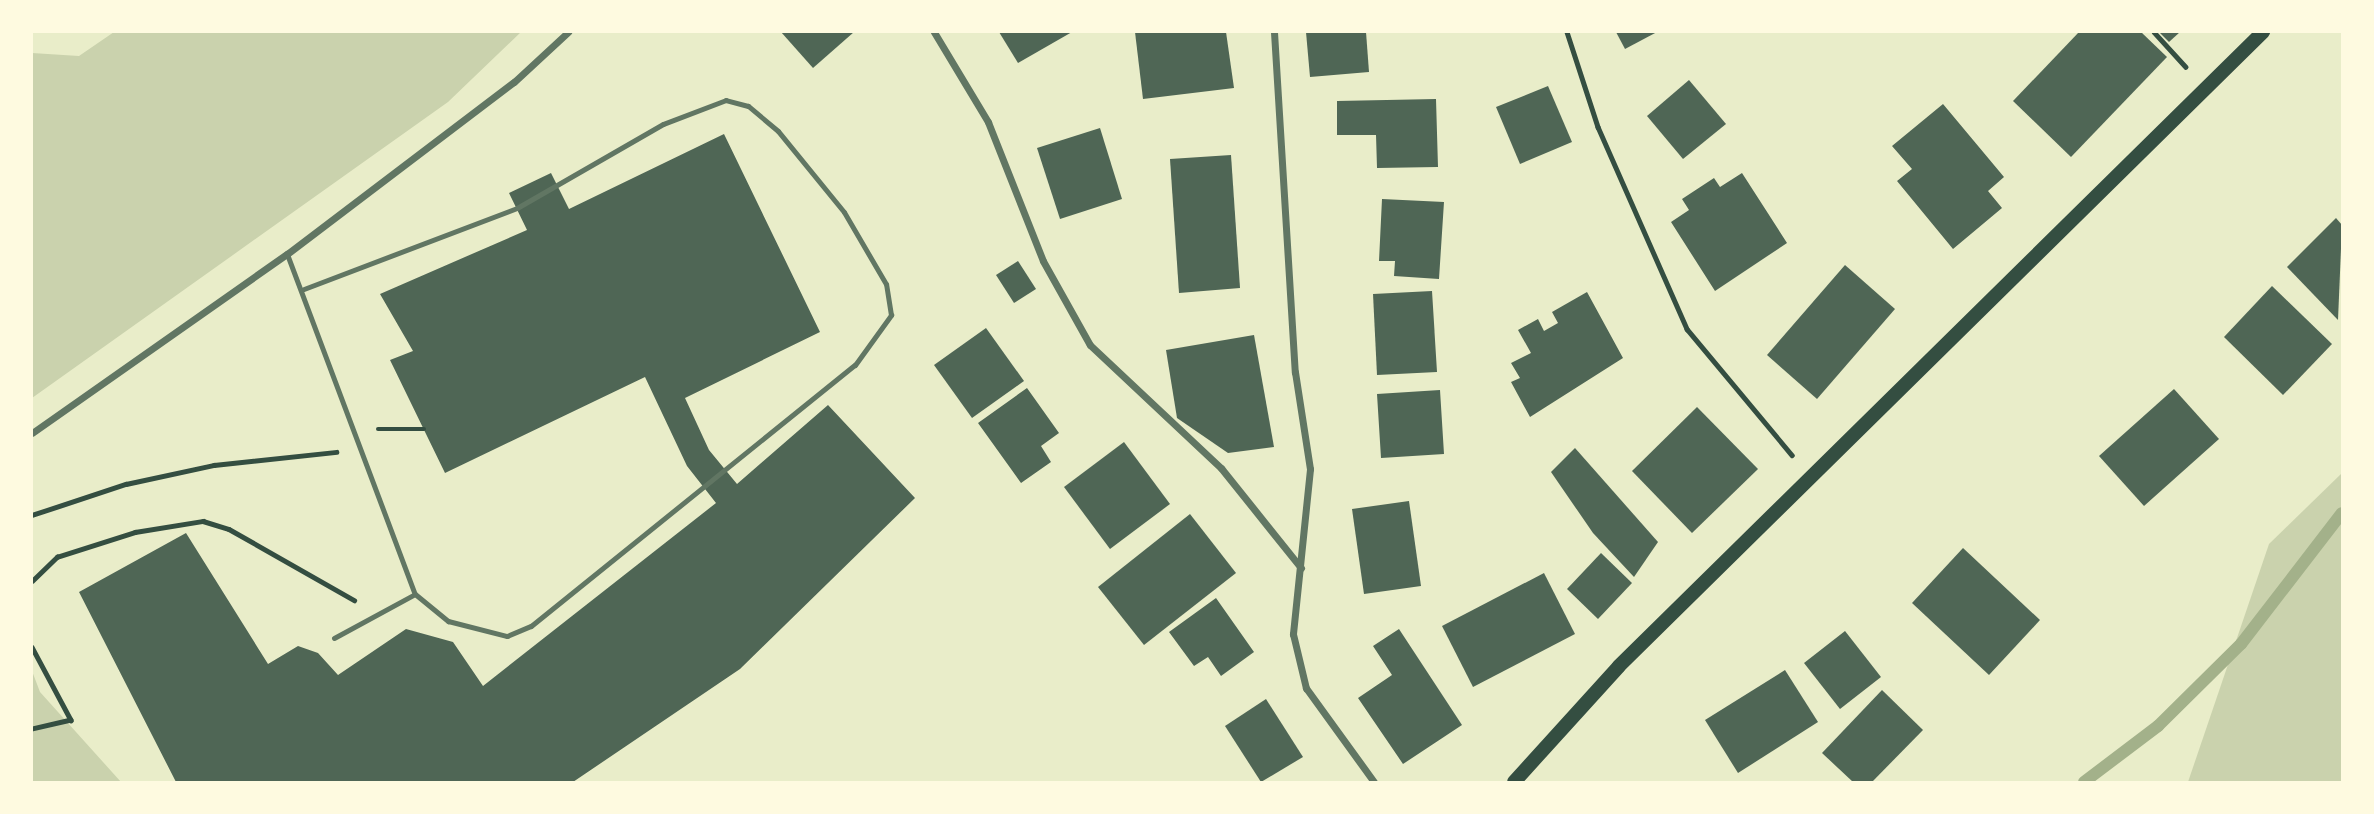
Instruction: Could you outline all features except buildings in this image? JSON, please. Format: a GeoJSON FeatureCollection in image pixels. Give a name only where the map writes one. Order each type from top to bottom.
{"type":"FeatureCollection","features":[{"type":"Feature","properties":{"kind":"main road"},"geometry":{"type":"LineString","coordinates":[[1514,782],[1619,666],[2263,32]]}},
{"type":"Feature","properties":{"kind":"street"},"geometry":{"type":"LineString","coordinates":[[32,433],[287,254],[513,82],[568,32]]}},
{"type":"Feature","properties":{"kind":"street"},"geometry":{"type":"LineString","coordinates":[[934,32],[988,122],[1043,261],[1090,345],[1221,468],[1301,568]]}},
{"type":"Feature","properties":{"kind":"street"},"geometry":{"type":"LineString","coordinates":[[1274,32],[1295,372],[1310,469],[1301,568],[1292,608],[1297,663],[1306,688],[1374,782]]}},
{"type":"Feature","properties":{"kind":"lane"},"geometry":{"type":"LineString","coordinates":[[287,254],[304,289],[415,594],[448,621],[478,633],[507,636],[531,626],[855,365],[891,315],[886,284],[844,212],[778,131],[748,106],[726,100],[663,124],[517,208],[304,289]]}},
{"type":"Feature","properties":{"kind":"lane"},"geometry":{"type":"LineString","coordinates":[[334,638],[415,594]]}},
{"type":"Feature","properties":{"kind":"path"},"geometry":{"type":"LineString","coordinates":[[1567,32],[1598,127],[1687,329],[1796,459]]}},
{"type":"Feature","properties":{"kind":"path"},"geometry":{"type":"LineString","coordinates":[[2154,32],[2186,67]]}},
{"type":"Feature","properties":{"kind":"path"},"geometry":{"type":"LineString","coordinates":[[374,432],[424,429]]}},
{"type":"Feature","properties":{"kind":"path"},"geometry":{"type":"LineString","coordinates":[[32,515],[125,484],[347,448]]}},
{"type":"Feature","properties":{"kind":"path"},"geometry":{"type":"LineString","coordinates":[[32,581],[38,569],[135,532],[202,520],[229,529],[364,605],[370,618]]}},
{"type":"Feature","properties":{"kind":"path"},"geometry":{"type":"LineString","coordinates":[[32,566],[38,569]]}},
{"type":"Feature","properties":{"kind":"path"},"geometry":{"type":"LineString","coordinates":[[32,648],[71,720],[32,729]]}},
{"type":"Feature","properties":{"kind":"green space"},"geometry":{"type":"Polygon","coordinates":[[[114,32],[521,32],[448,102],[32,398],[32,53],[79,56],[114,32]]]}},
{"type":"Feature","properties":{"kind":"green space"},"geometry":{"type":"Polygon","coordinates":[[[2342,473],[2342,782],[2188,782],[2269,544],[2342,473]]]}},
{"type":"Feature","properties":{"kind":"green space"},"geometry":{"type":"Polygon","coordinates":[[[32,671],[40,692],[121,782],[32,782],[32,671]]]}},
{"type":"Feature","properties":{"kind":"waterway"},"geometry":{"type":"LineString","coordinates":[[2084,782],[2158,726],[2241,644],[2342,513]]}}]}
